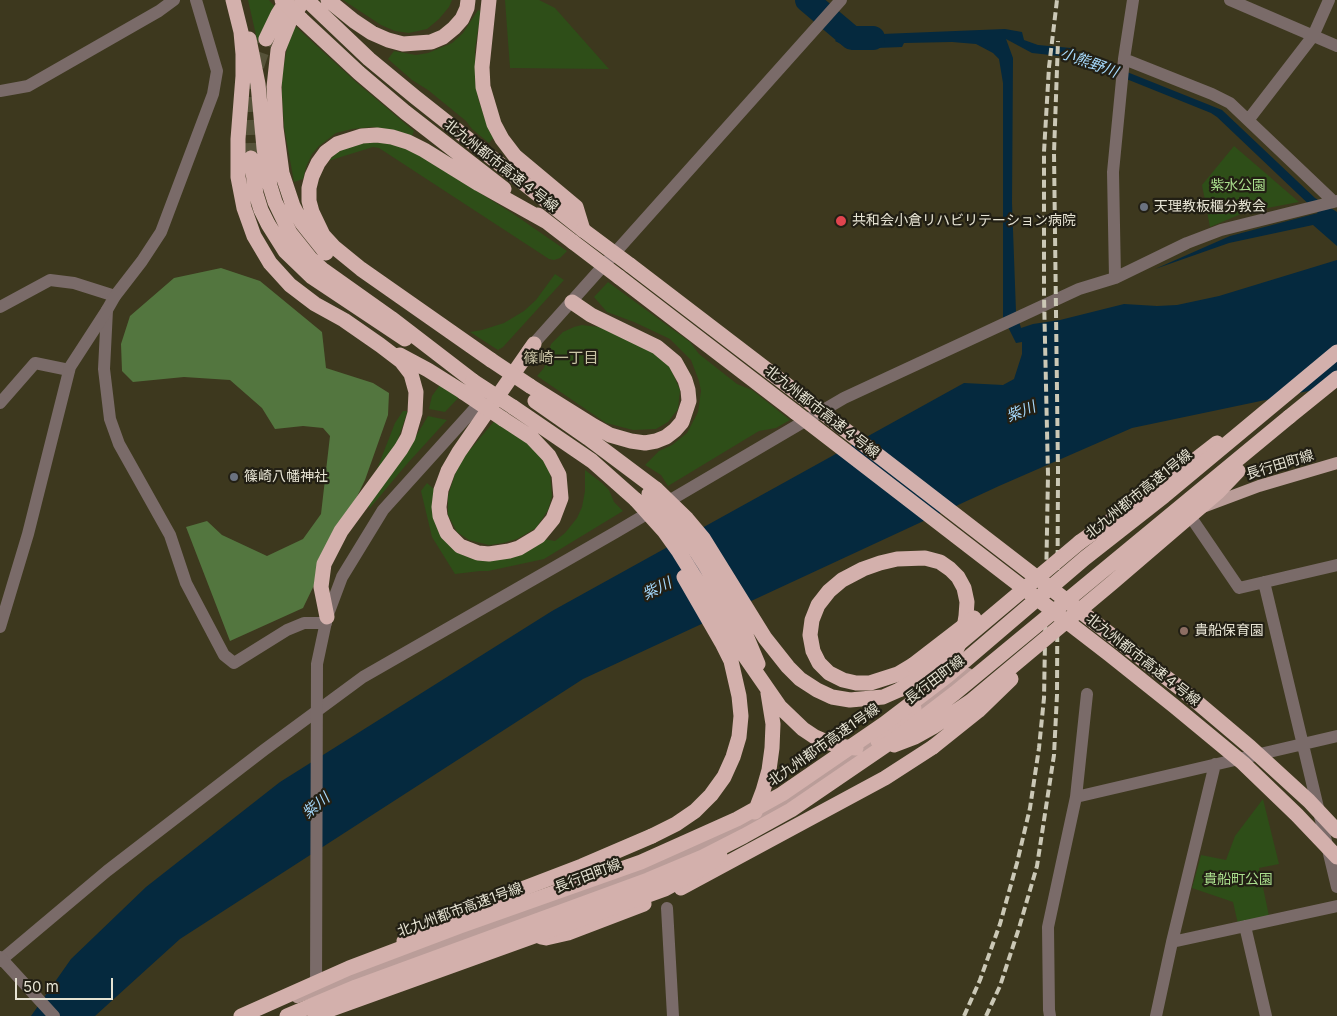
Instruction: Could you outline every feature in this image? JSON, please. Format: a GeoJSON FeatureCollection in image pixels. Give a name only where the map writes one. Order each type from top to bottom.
{"type":"FeatureCollection","features":[{"type":"Feature","properties":{"kind":"highway"},"geometry":{"type":"LineString","coordinates":[[234,0],[241,32],[243,54],[238,139],[238,177],[249,224],[270,263],[290,285],[315,304],[344,320],[401,361],[411,374],[416,392],[415,413],[408,437],[401,450],[341,532],[324,564],[321,588],[327,620]]}},
{"type":"Feature","properties":{"kind":"highway"},"geometry":{"type":"LineString","coordinates":[[234,0],[245,26],[255,63],[270,186],[290,233],[310,258],[322,269],[391,318],[473,381],[508,413],[549,456],[559,476],[561,498],[553,519],[539,536],[509,552],[478,553],[460,546],[447,533],[440,516],[440,490],[459,452],[534,344]]}},
{"type":"Feature","properties":{"kind":"highway","name":"北九州都市高速４号線"},"geometry":{"type":"LineString","coordinates":[[282,0],[352,67],[405,112],[1174,706],[1298,814],[1337,856]]}},
{"type":"Feature","properties":{"kind":"highway"},"geometry":{"type":"LineString","coordinates":[[266,39],[287,0]]}},
{"type":"Feature","properties":{"kind":"highway"},"geometry":{"type":"LineString","coordinates":[[328,0],[372,33],[403,44],[431,42],[443,37],[462,19],[468,0]]}},
{"type":"Feature","properties":{"kind":"highway"},"geometry":{"type":"LineString","coordinates":[[488,0],[482,67],[483,87],[494,124],[502,139],[515,156],[576,207],[583,230]]}},
{"type":"Feature","properties":{"kind":"highway"},"geometry":{"type":"LineString","coordinates":[[308,2],[291,18],[278,50],[275,68],[274,107],[282,173],[293,206],[302,223],[324,251],[359,273],[488,363]]}},
{"type":"Feature","properties":{"kind":"highway","name":"北九州都市高速４号線"},"geometry":{"type":"LineString","coordinates":[[308,2],[362,53],[415,97],[583,230],[1186,692],[1302,794],[1337,831]]}},
{"type":"Feature","properties":{"kind":"highway"},"geometry":{"type":"LineString","coordinates":[[546,222],[408,142],[392,137],[362,136],[337,144],[326,152],[312,176],[309,201],[317,224],[323,235],[359,273],[527,390],[609,454],[643,497],[735,642],[780,707],[803,729],[829,743],[846,747],[882,747],[899,744],[933,727],[971,700],[1218,492],[1290,417]]}},
{"type":"Feature","properties":{"kind":"highway"},"geometry":{"type":"LineString","coordinates":[[251,158],[256,194],[265,226],[278,251],[308,286],[344,320]]}},
{"type":"Feature","properties":{"kind":"highway"},"geometry":{"type":"LineString","coordinates":[[256,194],[261,210],[276,238],[296,263],[312,277],[385,327],[473,381]]}},
{"type":"Feature","properties":{"kind":"highway"},"geometry":{"type":"LineString","coordinates":[[527,390],[610,434],[631,441],[645,443],[656,441],[676,430],[682,422],[689,400],[688,390],[675,362],[658,347],[591,315],[572,302]]}},
{"type":"Feature","properties":{"kind":"highway"},"geometry":{"type":"LineString","coordinates":[[313,1016],[665,889],[707,866],[740,835],[753,816],[769,770],[772,748],[770,702],[764,680],[745,634],[705,565],[675,523],[643,497],[574,449],[508,413],[463,392],[428,370],[380,345]]}},
{"type":"Feature","properties":{"kind":"highway"},"geometry":{"type":"LineString","coordinates":[[878,740],[927,694],[955,653],[962,634],[966,616],[967,602],[964,588],[958,577],[950,569],[940,562],[925,558],[897,559],[863,569],[842,580],[829,591],[818,605],[812,620],[810,635],[813,651],[819,663],[829,673],[843,680],[856,683],[884,680],[898,674],[913,665],[1039,568],[1172,478],[1318,360],[1337,348]]}},
{"type":"Feature","properties":{"kind":"highway","name":"北九州都市高速1号線"},"geometry":{"type":"LineString","coordinates":[[241,1016],[349,968],[460,926],[641,862],[738,819],[782,794],[884,724],[946,676],[1085,558],[1164,496],[1337,352]]}},
{"type":"Feature","properties":{"kind":"highway"},"geometry":{"type":"LineString","coordinates":[[287,1016],[356,987],[648,880],[703,857],[791,810],[895,739],[955,693],[1337,378]]}},
{"type":"Feature","properties":{"kind":"highway"},"geometry":{"type":"LineString","coordinates":[[643,497],[687,519],[703,538],[765,638],[800,679],[832,697],[850,700],[883,697],[899,690],[916,679],[1080,542]]}},
{"type":"Feature","properties":{"kind":"highway"},"geometry":{"type":"LineString","coordinates":[[349,968],[488,902],[582,866],[676,824],[695,811],[711,795],[724,777],[739,737],[741,716],[740,696],[731,661],[671,556],[643,497]]}},
{"type":"Feature","properties":{"kind":"highway"},"geometry":{"type":"LineString","coordinates":[[495,926],[546,938],[568,933],[648,903],[684,887],[876,783],[934,747],[978,711],[1112,583]]}},
{"type":"Feature","properties":{"kind":"main road","name":"長行田町線"},"geometry":{"type":"LineString","coordinates":[[234,1016],[316,991],[495,926],[648,869],[747,825],[807,790],[878,740],[1004,647],[1133,546],[1188,513],[1259,486],[1337,463]]}},
{"type":"Feature","properties":{"kind":"main road","name":"長行田町線"},"geometry":{"type":"LineString","coordinates":[[279,1016],[316,991]]}},
{"type":"Feature","properties":{"kind":"street"},"geometry":{"type":"LineString","coordinates":[[0,91],[28,86],[159,11],[174,0]]}},
{"type":"Feature","properties":{"kind":"street"},"geometry":{"type":"LineString","coordinates":[[0,627],[28,534],[69,370],[115,296],[161,232],[213,94],[217,70],[196,0]]}},
{"type":"Feature","properties":{"kind":"street"},"geometry":{"type":"LineString","coordinates":[[1114,278],[1113,172],[1124,59],[1133,0]]}},
{"type":"Feature","properties":{"kind":"street"},"geometry":{"type":"LineString","coordinates":[[1230,0],[1337,46]]}},
{"type":"Feature","properties":{"kind":"street"},"geometry":{"type":"LineString","coordinates":[[1249,119],[1313,36],[1329,0]]}},
{"type":"Feature","properties":{"kind":"street"},"geometry":{"type":"LineString","coordinates":[[313,1016],[316,991],[317,664],[327,620],[342,577],[383,510],[572,302],[840,1]]}},
{"type":"Feature","properties":{"kind":"street"},"geometry":{"type":"LineString","coordinates":[[1124,59],[1230,103],[1335,201]]}},
{"type":"Feature","properties":{"kind":"street"},"geometry":{"type":"LineString","coordinates":[[54,1016],[2,961],[107,870],[363,677],[844,398],[1079,289],[1114,278],[1187,243],[1221,230],[1335,201]]}},
{"type":"Feature","properties":{"kind":"street"},"geometry":{"type":"LineString","coordinates":[[0,307],[50,280],[74,283],[115,296]]}},
{"type":"Feature","properties":{"kind":"street"},"geometry":{"type":"LineString","coordinates":[[107,310],[104,369],[110,419],[119,444],[170,536],[186,582],[224,655],[234,663],[287,630],[304,623],[327,620]]}},
{"type":"Feature","properties":{"kind":"street"},"geometry":{"type":"LineString","coordinates":[[0,403],[34,362],[69,370]]}},
{"type":"Feature","properties":{"kind":"street"},"geometry":{"type":"LineString","coordinates":[[1188,513],[1239,588],[1337,564]]}},
{"type":"Feature","properties":{"kind":"street"},"geometry":{"type":"LineString","coordinates":[[1264,582],[1337,888]]}},
{"type":"Feature","properties":{"kind":"street"},"geometry":{"type":"LineString","coordinates":[[1050,1016],[1048,927],[1076,797],[1087,694]]}},
{"type":"Feature","properties":{"kind":"street"},"geometry":{"type":"LineString","coordinates":[[1076,797],[1337,736]]}},
{"type":"Feature","properties":{"kind":"street"},"geometry":{"type":"LineString","coordinates":[[1156,1016],[1215,764]]}},
{"type":"Feature","properties":{"kind":"street"},"geometry":{"type":"LineString","coordinates":[[1172,942],[1337,906]]}},
{"type":"Feature","properties":{"kind":"street"},"geometry":{"type":"LineString","coordinates":[[667,908],[673,1016]]}},
{"type":"Feature","properties":{"kind":"street"},"geometry":{"type":"LineString","coordinates":[[1245,926],[1266,1016]]}},
{"type":"Feature","properties":{"kind":"green space"},"geometry":{"type":"Polygon","coordinates":[[[248,0],[269,0],[275,7],[258,44],[248,0]]]}},
{"type":"Feature","properties":{"kind":"green space"},"geometry":{"type":"Polygon","coordinates":[[[343,0],[452,0],[439,19],[427,29],[409,33],[395,31],[381,25],[343,0]]]}},
{"type":"Feature","properties":{"kind":"green space"},"geometry":{"type":"Polygon","coordinates":[[[505,0],[539,0],[555,8],[609,69],[510,68],[505,0]]]}},
{"type":"Feature","properties":{"kind":"green space"},"geometry":{"type":"Polygon","coordinates":[[[478,10],[481,11],[475,49],[475,81],[485,119],[494,137],[489,143],[472,129],[466,121],[428,90],[412,80],[388,59],[394,51],[416,55],[428,53],[452,43],[463,33],[478,10]]]}},
{"type":"Feature","properties":{"kind":"green space"},"geometry":{"type":"Polygon","coordinates":[[[293,24],[356,82],[414,131],[412,136],[394,130],[372,127],[336,133],[312,154],[303,179],[294,182],[284,127],[282,95],[282,76],[293,24]]]}},
{"type":"Feature","properties":{"kind":"green space"},"geometry":{"type":"Polygon","coordinates":[[[372,141],[397,145],[416,153],[512,213],[567,251],[560,258],[549,259],[379,148],[373,147],[328,161],[342,148],[372,141]]]}},
{"type":"Feature","properties":{"kind":"green space","name":"紫水公園"},"geometry":{"type":"Polygon","coordinates":[[[1234,146],[1299,202],[1246,212],[1210,227],[1202,185],[1234,146]]]}},
{"type":"Feature","properties":{"kind":"green space"},"geometry":{"type":"Polygon","coordinates":[[[221,268],[260,281],[322,332],[326,368],[373,383],[389,393],[388,415],[365,480],[303,608],[230,641],[186,527],[207,521],[222,535],[267,556],[303,539],[321,514],[330,436],[323,428],[303,426],[275,429],[262,408],[230,380],[184,377],[133,382],[122,371],[121,344],[130,316],[174,278],[221,268]]]}},
{"type":"Feature","properties":{"kind":"green space"},"geometry":{"type":"Polygon","coordinates":[[[555,274],[564,280],[503,347],[498,350],[470,332],[504,323],[524,311],[536,300],[555,274]]]}},
{"type":"Feature","properties":{"kind":"green space"},"geometry":{"type":"Polygon","coordinates":[[[608,282],[690,342],[699,354],[737,384],[752,390],[790,420],[776,428],[759,431],[668,486],[661,475],[645,465],[659,451],[672,445],[687,433],[698,412],[701,391],[699,381],[691,360],[670,339],[607,312],[594,297],[608,282]]]}},
{"type":"Feature","properties":{"kind":"green space"},"geometry":{"type":"Polygon","coordinates":[[[582,325],[607,328],[637,339],[669,365],[680,390],[678,409],[668,422],[656,429],[633,430],[606,423],[537,376],[544,368],[551,344],[563,332],[582,325]]]}},
{"type":"Feature","properties":{"kind":"green space"},"geometry":{"type":"Polygon","coordinates":[[[442,382],[461,395],[445,412],[429,409],[432,396],[442,382]]]}},
{"type":"Feature","properties":{"kind":"green space"},"geometry":{"type":"Polygon","coordinates":[[[403,411],[407,411],[407,413],[396,445],[375,474],[395,423],[403,411]]]}},
{"type":"Feature","properties":{"kind":"green space"},"geometry":{"type":"Polygon","coordinates":[[[428,416],[447,420],[370,508],[368,506],[410,446],[428,416]]]}},
{"type":"Feature","properties":{"kind":"green space"},"geometry":{"type":"Polygon","coordinates":[[[496,419],[514,430],[540,454],[550,473],[552,496],[548,510],[536,528],[517,539],[489,545],[469,540],[457,532],[448,515],[448,496],[455,474],[463,458],[496,419]]]}},
{"type":"Feature","properties":{"kind":"green space"},"geometry":{"type":"Polygon","coordinates":[[[585,470],[609,490],[614,502],[623,511],[544,559],[488,571],[455,574],[432,537],[421,491],[427,483],[434,489],[461,553],[544,539],[555,541],[565,533],[577,518],[582,507],[585,491],[585,470]]]}},
{"type":"Feature","properties":{"kind":"green space","name":"貴船町公園"},"geometry":{"type":"Polygon","coordinates":[[[1263,799],[1279,864],[1259,868],[1269,916],[1238,924],[1233,902],[1192,888],[1201,855],[1226,860],[1235,836],[1263,799]]]}},
{"type":"Feature","properties":{"kind":"water","name":"紫川"},"geometry":{"type":"Polygon","coordinates":[[[1005,29],[1022,32],[1024,40],[1038,45],[1071,48],[1222,110],[1315,198],[1337,212],[1337,246],[1313,225],[1229,243],[1155,269],[1230,236],[1318,213],[1211,113],[1099,68],[1087,67],[1086,64],[1060,56],[1032,53],[1006,39],[1013,58],[1012,203],[1016,312],[1021,328],[1124,304],[1177,305],[1219,296],[1337,260],[1337,385],[1132,428],[999,486],[583,679],[180,939],[95,1016],[31,1016],[71,959],[146,887],[280,782],[552,611],[964,383],[1003,385],[1014,379],[1022,354],[1022,342],[1016,343],[1003,317],[1003,83],[999,59],[993,53],[976,44],[952,42],[904,43],[902,47],[851,49],[835,41],[844,31],[854,32],[855,35],[878,36],[882,34],[1005,29]]]}},
{"type":"Feature","properties":{"kind":"waterway","name":"小熊野川"},"geometry":{"type":"LineString","coordinates":[[807,0],[852,38],[873,38]]}},
{"type":"Feature","properties":{"kind":"tunnel"},"geometry":{"type":"LineString","coordinates":[[251,158],[249,110],[257,65],[266,39]]}},
{"type":"Feature","properties":{"kind":"railway"},"geometry":{"type":"LineString","coordinates":[[964,1016],[980,980],[1000,924],[1017,863],[1030,808],[1044,698],[1048,475],[1044,296],[1044,152],[1049,67],[1057,0]]}},
{"type":"Feature","properties":{"kind":"railway"},"geometry":{"type":"LineString","coordinates":[[986,1016],[1000,986],[1037,866],[1054,755],[1057,695],[1058,471],[1054,153],[1058,41]]}},
{"type":"Feature","properties":{"kind":"place","name":"天理教板櫃分教会"},"geometry":{"type":"Point","coordinates":[1144,207]}},
{"type":"Feature","properties":{"kind":"place","name":"共和会小倉リハビリテーション病院"},"geometry":{"type":"Point","coordinates":[841,221]}},
{"type":"Feature","properties":{"kind":"place","name":"篠崎八幡神社"},"geometry":{"type":"Point","coordinates":[234,477]}},
{"type":"Feature","properties":{"kind":"place","name":"貴船保育園"},"geometry":{"type":"Point","coordinates":[1184,631]}},
{"type":"Feature","properties":{"kind":"district","name":"篠崎一丁目"},"geometry":{"type":"Point","coordinates":[561,358]}}]}
